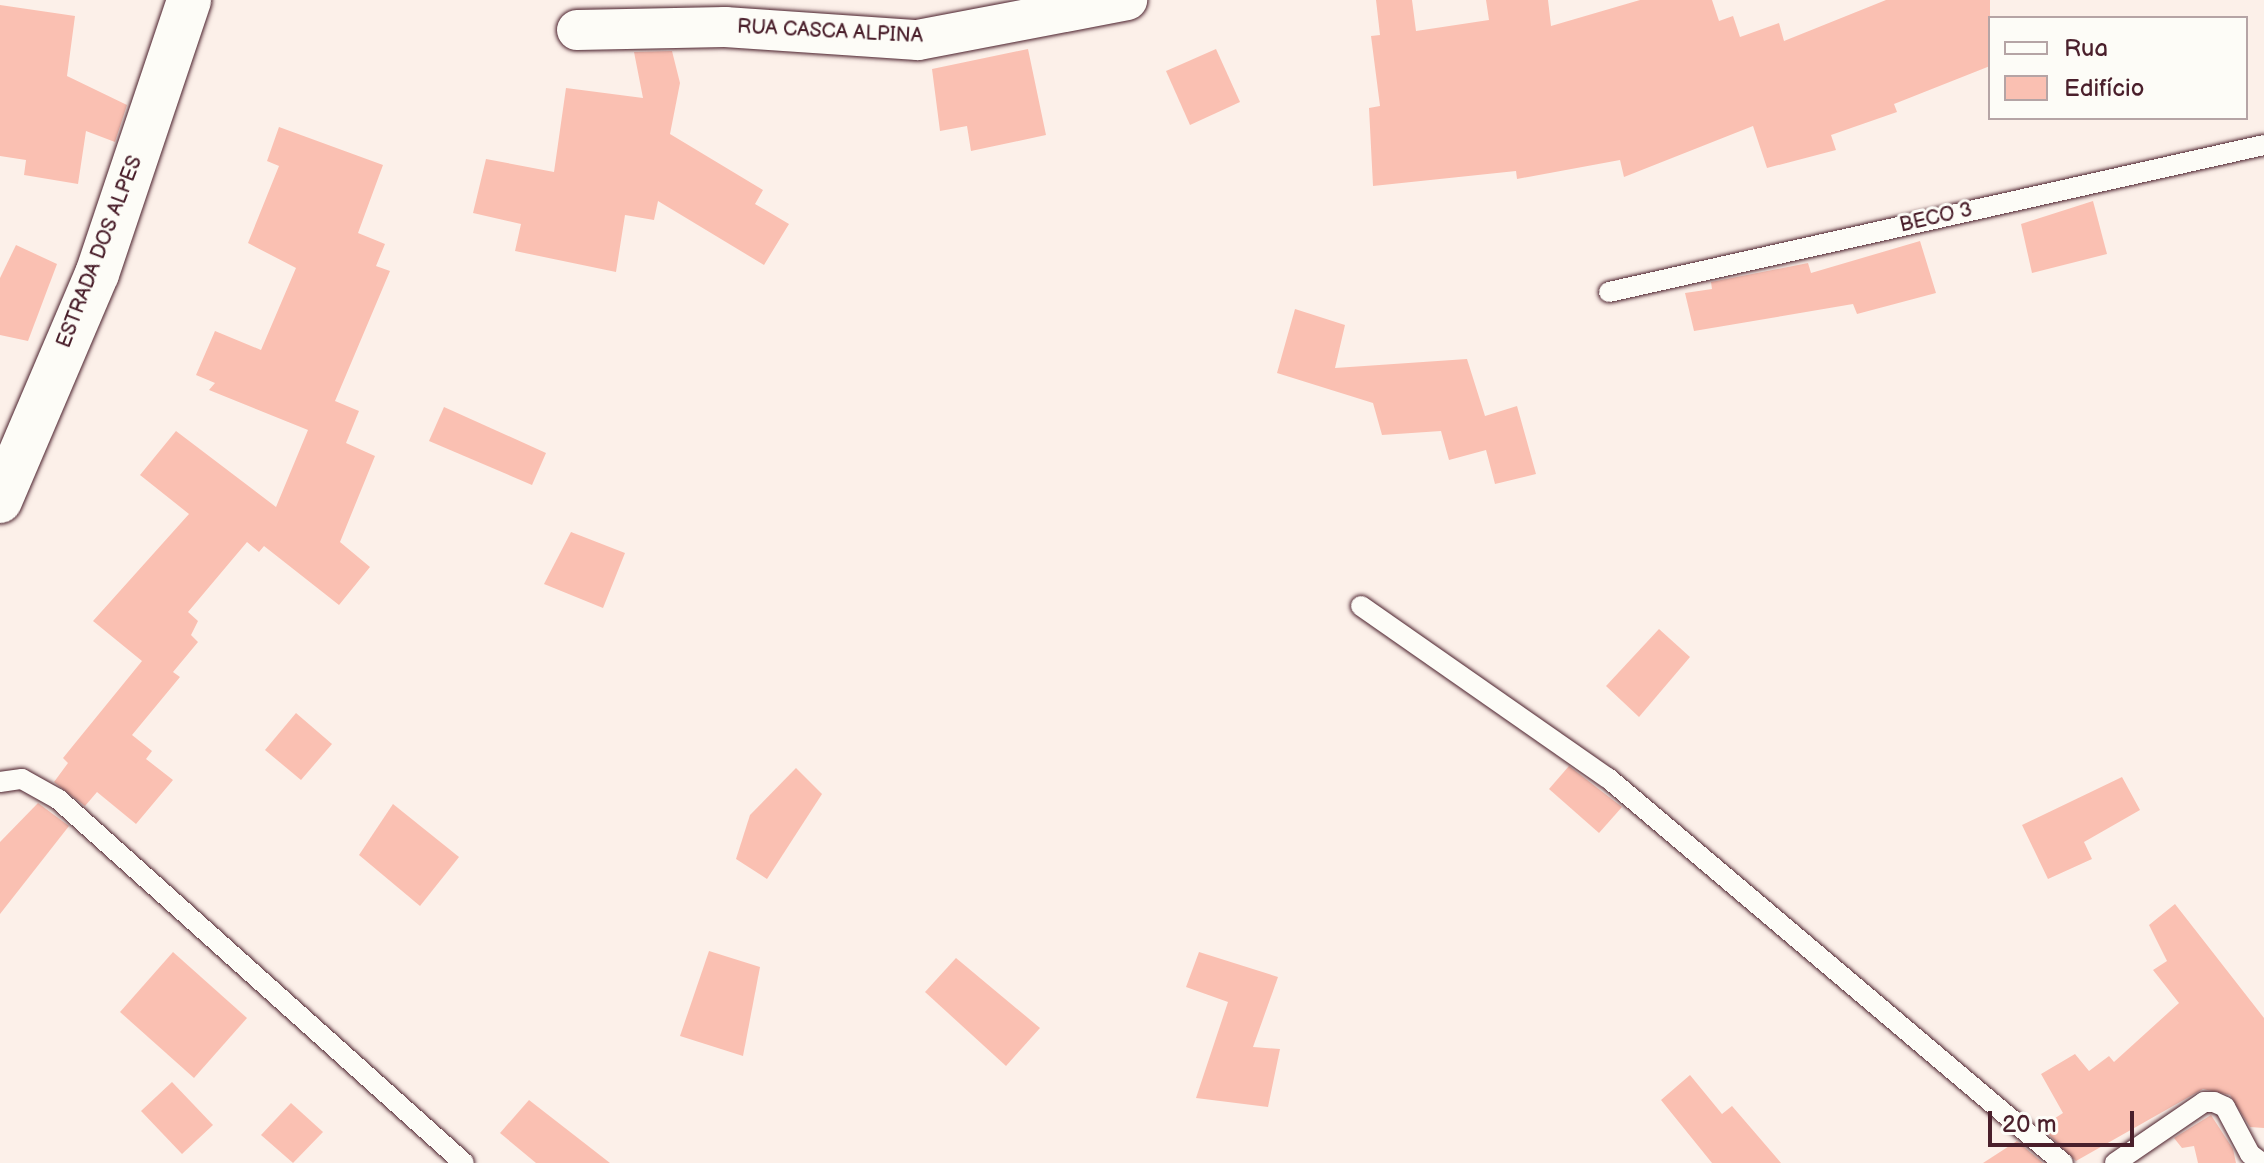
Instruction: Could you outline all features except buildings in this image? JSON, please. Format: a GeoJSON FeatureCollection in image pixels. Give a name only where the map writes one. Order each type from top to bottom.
{"type":"FeatureCollection","features":[{"type":"Feature","properties":{"kind":"street","name":"ESTRADA DOS ALPES"},"geometry":{"type":"LineString","coordinates":[[0,501],[97,274],[189,0]]}},
{"type":"Feature","properties":{"kind":"street","name":"RUA CASCA ALPINA"},"geometry":{"type":"LineString","coordinates":[[577,30],[725,27],[918,40],[1127,0]]}},
{"type":"Feature","properties":{"kind":"lane","name":"BECO 3"},"geometry":{"type":"LineString","coordinates":[[1609,292],[2264,145]]}},
{"type":"Feature","properties":{"kind":"lane"},"geometry":{"type":"LineString","coordinates":[[1361,606],[1608,778],[2063,1163]]}},
{"type":"Feature","properties":{"kind":"lane"},"geometry":{"type":"LineString","coordinates":[[0,782],[22,779],[58,799],[464,1163]]}},
{"type":"Feature","properties":{"kind":"lane"},"geometry":{"type":"LineString","coordinates":[[2115,1163],[2204,1102],[2225,1107],[2250,1154],[2262,1163]]}}]}
